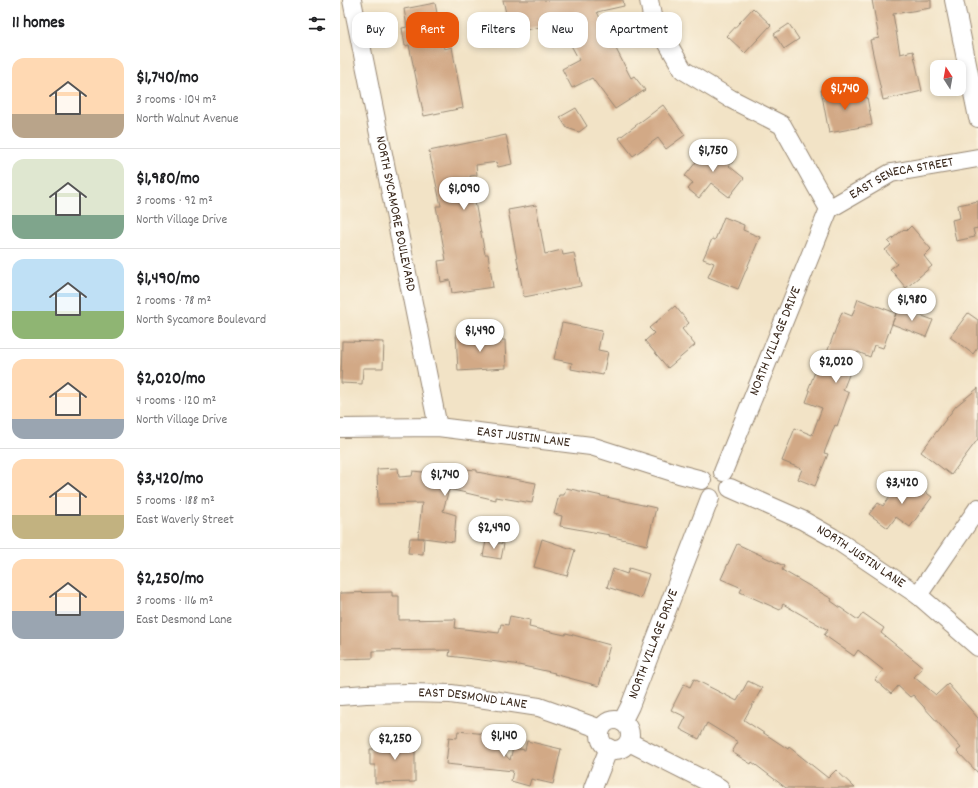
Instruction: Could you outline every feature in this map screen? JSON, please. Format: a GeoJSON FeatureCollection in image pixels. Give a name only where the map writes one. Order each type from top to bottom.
{"type":"FeatureCollection","features":[{"type":"Feature","properties":{"kind":"street","name":"NORTH SYCAMORE BOULEVARD"},"geometry":{"type":"LineString","coordinates":[[352,0],[438,427]]}},
{"type":"Feature","properties":{"kind":"street"},"geometry":{"type":"LineString","coordinates":[[649,0],[652,16],[683,70],[731,99],[782,125],[829,209]]}},
{"type":"Feature","properties":{"kind":"street"},"geometry":{"type":"LineString","coordinates":[[954,0],[978,118]]}},
{"type":"Feature","properties":{"kind":"street","name":"EAST SENECA STREET"},"geometry":{"type":"LineString","coordinates":[[829,209],[891,173],[978,158]]}},
{"type":"Feature","properties":{"kind":"street","name":"NORTH VILLAGE DRIVE"},"geometry":{"type":"LineString","coordinates":[[723,472],[829,209]]}},
{"type":"Feature","properties":{"kind":"street","name":"EAST JUSTIN LANE"},"geometry":{"type":"LineString","coordinates":[[340,428],[438,427],[591,446],[702,480]]}},
{"type":"Feature","properties":{"kind":"street"},"geometry":{"type":"LineString","coordinates":[[713,471],[723,472],[729,479],[729,493],[722,499],[717,500],[704,494],[702,490],[702,480],[713,471]]}},
{"type":"Feature","properties":{"kind":"street","name":"NORTH JUSTIN LANE"},"geometry":{"type":"LineString","coordinates":[[730,488],[802,520],[832,537],[918,595],[978,646]]}},
{"type":"Feature","properties":{"kind":"street","name":"NORTH VILLAGE DRIVE"},"geometry":{"type":"LineString","coordinates":[[622,722],[630,706],[710,498]]}},
{"type":"Feature","properties":{"kind":"street"},"geometry":{"type":"LineString","coordinates":[[918,595],[978,508]]}},
{"type":"Feature","properties":{"kind":"street","name":"EAST DESMOND LANE"},"geometry":{"type":"LineString","coordinates":[[340,696],[409,693],[451,694],[539,707],[601,729]]}},
{"type":"Feature","properties":{"kind":"street"},"geometry":{"type":"LineString","coordinates":[[618,720],[622,722],[629,729],[629,742],[625,747],[620,749],[615,750],[609,748],[601,739],[601,729],[608,722],[618,720]]}},
{"type":"Feature","properties":{"kind":"street"},"geometry":{"type":"LineString","coordinates":[[629,742],[720,788]]}},
{"type":"Feature","properties":{"kind":"street"},"geometry":{"type":"LineString","coordinates":[[593,788],[609,748]]}},
{"type":"Feature","properties":{"kind":"building"},"geometry":{"type":"Polygon","coordinates":[[[503,0],[623,0],[624,6],[596,12],[596,48],[616,48],[631,78],[634,76],[645,90],[615,109],[592,78],[572,88],[562,69],[579,60],[573,48],[588,48],[588,12],[538,12],[538,27],[530,29],[530,12],[506,12],[503,0]]]}},
{"type":"Feature","properties":{"kind":"building"},"geometry":{"type":"Polygon","coordinates":[[[872,0],[931,0],[931,8],[893,14],[900,54],[913,51],[922,91],[883,100],[870,40],[879,38],[872,0]]]}},
{"type":"Feature","properties":{"kind":"building"},"geometry":{"type":"Polygon","coordinates":[[[435,3],[437,12],[406,12],[406,21],[404,9],[435,3]]]}},
{"type":"Feature","properties":{"kind":"building"},"geometry":{"type":"Polygon","coordinates":[[[753,8],[771,25],[745,53],[727,36],[753,8]]]}},
{"type":"Feature","properties":{"kind":"building"},"geometry":{"type":"Polygon","coordinates":[[[789,24],[799,39],[784,49],[774,34],[789,24]]]}},
{"type":"Feature","properties":{"kind":"building"},"geometry":{"type":"Polygon","coordinates":[[[406,27],[405,46],[402,28],[406,27]]]}},
{"type":"Feature","properties":{"kind":"building"},"geometry":{"type":"Polygon","coordinates":[[[410,48],[452,48],[463,108],[424,116],[410,48]]]}},
{"type":"Feature","properties":{"kind":"building"},"geometry":{"type":"Polygon","coordinates":[[[844,86],[846,101],[867,97],[872,125],[829,133],[821,90],[844,86]]]}},
{"type":"Feature","properties":{"kind":"building"},"geometry":{"type":"Polygon","coordinates":[[[663,105],[685,135],[666,149],[658,138],[633,156],[619,138],[663,105]]]}},
{"type":"Feature","properties":{"kind":"building"},"geometry":{"type":"Polygon","coordinates":[[[576,108],[587,126],[579,132],[567,128],[560,117],[576,108]]]}},
{"type":"Feature","properties":{"kind":"building"},"geometry":{"type":"Polygon","coordinates":[[[506,135],[512,164],[498,167],[497,162],[476,165],[477,175],[470,176],[485,254],[488,254],[493,287],[452,293],[450,280],[441,282],[438,261],[446,260],[436,206],[441,206],[429,151],[506,135]]]}},
{"type":"Feature","properties":{"kind":"building"},"geometry":{"type":"Polygon","coordinates":[[[711,143],[733,161],[729,166],[744,178],[729,197],[711,183],[699,198],[688,189],[693,183],[685,176],[711,143]]]}},
{"type":"Feature","properties":{"kind":"building"},"geometry":{"type":"Polygon","coordinates":[[[978,201],[978,228],[973,229],[975,237],[956,241],[952,220],[960,218],[958,205],[978,201]]]}},
{"type":"Feature","properties":{"kind":"building"},"geometry":{"type":"Polygon","coordinates":[[[536,205],[545,254],[562,250],[563,255],[574,253],[581,286],[524,297],[508,210],[536,205]]]}},
{"type":"Feature","properties":{"kind":"building"},"geometry":{"type":"Polygon","coordinates":[[[724,217],[744,225],[743,230],[760,237],[738,289],[708,277],[714,263],[703,259],[712,239],[715,240],[724,217]]]}},
{"type":"Feature","properties":{"kind":"building"},"geometry":{"type":"Polygon","coordinates":[[[911,226],[931,249],[924,256],[932,266],[906,288],[890,269],[897,264],[885,250],[891,245],[888,242],[904,229],[906,231],[911,226]]]}},
{"type":"Feature","properties":{"kind":"building"},"geometry":{"type":"Polygon","coordinates":[[[858,299],[896,313],[883,348],[874,345],[870,357],[858,352],[843,390],[849,393],[837,426],[835,425],[824,453],[828,454],[815,486],[798,479],[802,469],[782,461],[795,428],[812,435],[822,408],[806,402],[810,391],[808,390],[818,364],[822,366],[842,312],[852,316],[858,299]]]}},
{"type":"Feature","properties":{"kind":"building"},"geometry":{"type":"Polygon","coordinates":[[[675,306],[689,323],[682,329],[695,345],[668,368],[645,341],[654,333],[649,328],[675,306]]]}},
{"type":"Feature","properties":{"kind":"building"},"geometry":{"type":"Polygon","coordinates":[[[899,307],[933,320],[926,337],[892,324],[899,307]]]}},
{"type":"Feature","properties":{"kind":"building"},"geometry":{"type":"Polygon","coordinates":[[[968,313],[978,320],[978,347],[973,354],[950,337],[968,313]]]}},
{"type":"Feature","properties":{"kind":"building"},"geometry":{"type":"Polygon","coordinates":[[[562,323],[602,331],[598,350],[608,352],[603,375],[571,369],[572,363],[554,359],[562,323]]]}},
{"type":"Feature","properties":{"kind":"building"},"geometry":{"type":"Polygon","coordinates":[[[475,333],[475,341],[505,340],[506,368],[458,371],[456,334],[475,333]]]}},
{"type":"Feature","properties":{"kind":"building"},"geometry":{"type":"Polygon","coordinates":[[[342,341],[384,342],[383,368],[363,368],[362,384],[341,383],[342,341]]]}},
{"type":"Feature","properties":{"kind":"building"},"geometry":{"type":"Polygon","coordinates":[[[978,388],[978,439],[951,475],[921,452],[956,406],[978,388]]]}},
{"type":"Feature","properties":{"kind":"building"},"geometry":{"type":"Polygon","coordinates":[[[398,468],[399,477],[412,476],[413,471],[450,475],[451,468],[477,470],[477,472],[536,483],[532,503],[496,497],[496,500],[449,489],[443,511],[456,515],[454,542],[424,538],[423,554],[408,553],[410,538],[418,538],[422,503],[378,504],[377,469],[398,468]]]}},
{"type":"Feature","properties":{"kind":"building"},"geometry":{"type":"Polygon","coordinates":[[[905,477],[932,497],[910,527],[896,517],[888,528],[869,514],[878,503],[883,506],[905,477]]]}},
{"type":"Feature","properties":{"kind":"building"},"geometry":{"type":"Polygon","coordinates":[[[566,488],[656,508],[647,545],[609,536],[610,535],[560,526],[562,516],[554,514],[559,495],[564,495],[566,488]]]}},
{"type":"Feature","properties":{"kind":"building"},"geometry":{"type":"Polygon","coordinates":[[[542,539],[575,550],[567,576],[534,567],[542,539]]]}},
{"type":"Feature","properties":{"kind":"building"},"geometry":{"type":"Polygon","coordinates":[[[486,541],[504,544],[501,559],[483,556],[486,541]]]}},
{"type":"Feature","properties":{"kind":"building"},"geometry":{"type":"Polygon","coordinates":[[[737,544],[784,566],[782,570],[832,599],[831,601],[858,620],[863,613],[884,628],[881,633],[923,667],[914,677],[936,695],[948,684],[978,718],[978,773],[957,751],[961,748],[913,695],[910,697],[898,686],[891,694],[875,680],[883,670],[858,650],[854,656],[824,635],[828,630],[783,604],[780,610],[740,592],[742,588],[721,579],[737,544]]]}},
{"type":"Feature","properties":{"kind":"building"},"geometry":{"type":"Polygon","coordinates":[[[629,568],[649,574],[641,598],[607,587],[613,569],[627,574],[629,568]]]}},
{"type":"Feature","properties":{"kind":"building"},"geometry":{"type":"Polygon","coordinates":[[[392,592],[392,596],[399,596],[399,620],[456,619],[455,628],[499,633],[501,624],[508,625],[510,616],[530,620],[529,627],[565,635],[566,633],[610,645],[599,686],[554,674],[555,673],[514,664],[449,656],[450,650],[373,651],[373,658],[340,659],[340,593],[392,592]]]}},
{"type":"Feature","properties":{"kind":"building"},"geometry":{"type":"Polygon","coordinates":[[[694,679],[737,701],[748,681],[762,688],[744,720],[788,749],[789,747],[828,778],[836,770],[855,788],[786,788],[752,762],[751,764],[732,752],[738,742],[707,723],[699,739],[680,729],[686,717],[671,710],[684,684],[690,687],[694,679]]]}},
{"type":"Feature","properties":{"kind":"building"},"geometry":{"type":"Polygon","coordinates":[[[458,731],[486,734],[510,760],[513,748],[525,750],[527,741],[561,749],[553,784],[531,779],[529,786],[511,781],[513,771],[446,764],[449,737],[457,738],[458,731]]]}},
{"type":"Feature","properties":{"kind":"building"},"geometry":{"type":"Polygon","coordinates":[[[392,735],[415,735],[415,782],[375,783],[375,765],[370,765],[370,749],[392,749],[392,735]]]}}]}
